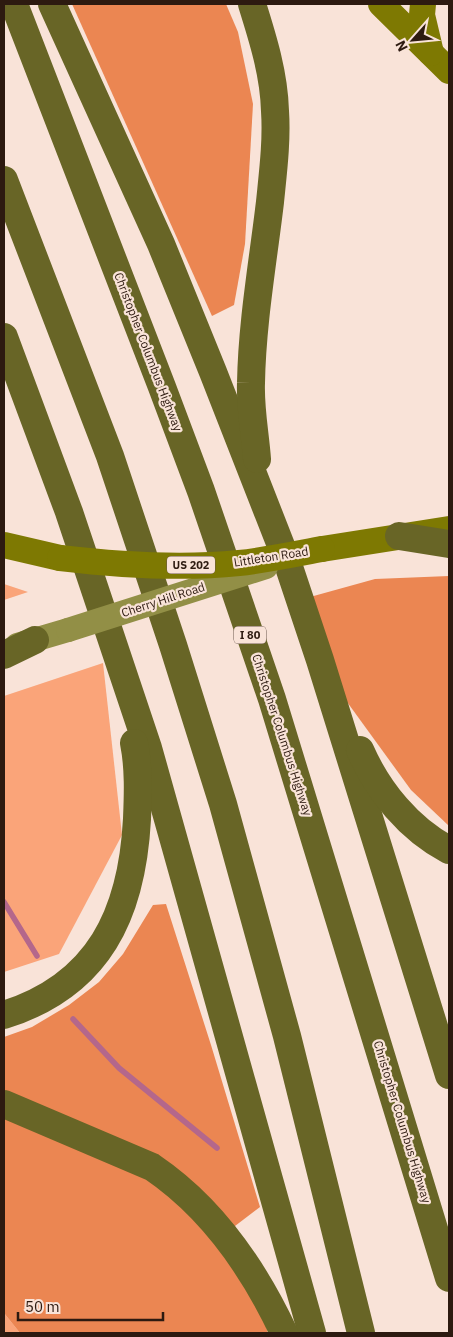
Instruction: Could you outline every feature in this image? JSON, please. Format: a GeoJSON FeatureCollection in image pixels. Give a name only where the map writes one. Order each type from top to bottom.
{"type":"FeatureCollection","features":[{"type":"Feature","properties":{"kind":"highway","name":"Christopher Columbus Highway"},"geometry":{"type":"LineString","coordinates":[[14,4],[162,387],[272,699],[449,1278]]}},
{"type":"Feature","properties":{"kind":"highway"},"geometry":{"type":"LineString","coordinates":[[52,4],[161,244],[214,372],[287,561],[320,660],[449,1075]]}},
{"type":"Feature","properties":{"kind":"highway"},"geometry":{"type":"LineString","coordinates":[[252,4],[265,43],[276,112],[274,164],[253,344],[251,383],[252,414],[261,497]]}},
{"type":"Feature","properties":{"kind":"highway"},"geometry":{"type":"LineString","coordinates":[[4,180],[110,456],[173,645],[223,804],[286,1036],[360,1333]]}},
{"type":"Feature","properties":{"kind":"highway"},"geometry":{"type":"LineString","coordinates":[[4,337],[69,512],[150,758],[312,1333]]}},
{"type":"Feature","properties":{"kind":"highway"},"geometry":{"type":"LineString","coordinates":[[399,536],[449,544]]}},
{"type":"Feature","properties":{"kind":"highway"},"geometry":{"type":"LineString","coordinates":[[4,654],[35,640]]}},
{"type":"Feature","properties":{"kind":"highway"},"geometry":{"type":"LineString","coordinates":[[4,1015],[24,1009],[48,997],[70,982],[89,964],[114,924],[128,887],[136,840],[138,795],[135,750],[117,656]]}},
{"type":"Feature","properties":{"kind":"highway"},"geometry":{"type":"LineString","coordinates":[[320,660],[364,758],[384,792],[401,813],[420,830],[449,850]]}},
{"type":"Feature","properties":{"kind":"highway"},"geometry":{"type":"LineString","coordinates":[[4,1104],[152,1167],[174,1182],[203,1210],[228,1240],[255,1281],[284,1333]]}},
{"type":"Feature","properties":{"kind":"main road"},"geometry":{"type":"LineString","coordinates":[[381,4],[440,62]]}},
{"type":"Feature","properties":{"kind":"main road"},"geometry":{"type":"LineString","coordinates":[[423,4],[422,15],[440,62]]}},
{"type":"Feature","properties":{"kind":"main road","name":"Littleton Road"},"geometry":{"type":"LineString","coordinates":[[4,545],[60,558],[119,565],[186,565],[240,563],[449,529]]}},
{"type":"Feature","properties":{"kind":"main road","name":"Cherry Hill Road"},"geometry":{"type":"LineString","coordinates":[[4,649],[322,549]]}},
{"type":"Feature","properties":{"kind":"shaded area"},"geometry":{"type":"Polygon","coordinates":[[[72,4],[226,4],[238,32],[253,104],[245,244],[234,305],[212,316],[72,4]]]}},
{"type":"Feature","properties":{"kind":"shaded area"},"geometry":{"type":"Polygon","coordinates":[[[449,576],[449,826],[411,790],[342,695],[310,597],[375,579],[449,576]]]}},
{"type":"Feature","properties":{"kind":"shaded area"},"geometry":{"type":"Polygon","coordinates":[[[4,584],[28,592],[4,600],[4,584]]]}},
{"type":"Feature","properties":{"kind":"shaded area"},"geometry":{"type":"Polygon","coordinates":[[[103,663],[122,835],[59,954],[4,972],[4,696],[103,663]]]}},
{"type":"Feature","properties":{"kind":"shaded area"},"geometry":{"type":"Polygon","coordinates":[[[166,904],[260,1207],[235,1226],[268,1333],[20,1333],[4,1313],[4,1037],[32,1027],[69,1005],[99,982],[123,954],[153,905],[166,904]]]}},
{"type":"Feature","properties":{"kind":"shaded area"},"geometry":{"type":"Polygon","coordinates":[[[4,1313],[20,1333],[4,1333],[4,1313]]]}},
{"type":"Feature","properties":{"kind":"waterway"},"geometry":{"type":"LineString","coordinates":[[4,902],[37,956]]}},
{"type":"Feature","properties":{"kind":"waterway"},"geometry":{"type":"LineString","coordinates":[[73,1019],[119,1068],[217,1148]]}}]}
